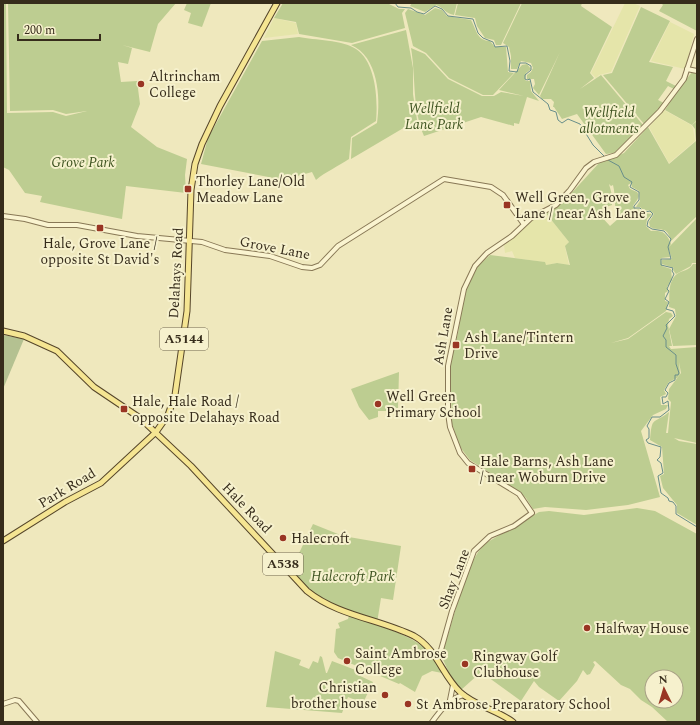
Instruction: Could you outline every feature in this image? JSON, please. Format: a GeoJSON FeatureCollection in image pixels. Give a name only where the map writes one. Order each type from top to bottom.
{"type":"FeatureCollection","features":[{"type":"Feature","properties":{"kind":"main road","name":"Delahays Road"},"geometry":{"type":"LineString","coordinates":[[156,432],[168,415],[175,395],[187,311],[192,177],[198,155],[206,135],[277,3]]}},
{"type":"Feature","properties":{"kind":"main road","name":"Hale Road"},"geometry":{"type":"LineString","coordinates":[[3,331],[24,336],[57,351],[94,386],[128,409],[156,432],[191,466],[295,578],[316,598],[344,611],[414,637],[426,645],[435,656],[453,685],[464,695],[513,722]]}},
{"type":"Feature","properties":{"kind":"main road","name":"Park Road"},"geometry":{"type":"LineString","coordinates":[[3,541],[66,502],[101,483],[156,432]]}},
{"type":"Feature","properties":{"kind":"street","name":"Ash Lane"},"geometry":{"type":"LineString","coordinates":[[532,513],[519,494],[474,467],[463,457],[453,436],[448,413],[449,358],[464,289],[470,274],[479,260],[512,236],[523,223],[556,205],[570,190],[586,168],[594,162],[616,155],[625,148],[660,111],[681,84],[697,39]]}},
{"type":"Feature","properties":{"kind":"street"},"geometry":{"type":"LineString","coordinates":[[687,69],[697,71]]}},
{"type":"Feature","properties":{"kind":"street","name":"Grove Lane"},"geometry":{"type":"LineString","coordinates":[[3,216],[25,219],[48,225],[77,225],[137,236],[202,242],[226,250],[270,256],[302,267],[316,267],[324,262],[338,246],[444,179],[491,187],[498,190],[523,223]]}},
{"type":"Feature","properties":{"kind":"street","name":"Shay Lane"},"geometry":{"type":"LineString","coordinates":[[435,656],[441,650],[452,611],[474,551],[490,536],[514,526],[532,513]]}},
{"type":"Feature","properties":{"kind":"street"},"geometry":{"type":"LineString","coordinates":[[450,701],[453,685]]}},
{"type":"Feature","properties":{"kind":"street"},"geometry":{"type":"LineString","coordinates":[[432,722],[454,697],[464,695]]}},
{"type":"Feature","properties":{"kind":"street"},"geometry":{"type":"LineString","coordinates":[[3,704],[15,700],[18,701],[38,722]]}},
{"type":"Feature","properties":{"kind":"green space","name":"Grove Park"},"geometry":{"type":"Polygon","coordinates":[[[3,3],[6,3],[7,113],[53,112],[66,116],[87,111],[66,114],[53,110],[10,111],[8,3],[176,3],[158,24],[150,52],[122,45],[132,48],[128,64],[118,62],[121,82],[137,81],[140,104],[131,127],[157,147],[187,159],[185,175],[186,193],[126,186],[122,219],[40,202],[42,196],[25,193],[9,170],[3,167],[3,3]]]}},
{"type":"Feature","properties":{"kind":"green space"},"geometry":{"type":"Polygon","coordinates":[[[187,3],[211,3],[202,27],[188,23],[191,13],[184,10],[187,3]]]}},
{"type":"Feature","properties":{"kind":"green space"},"geometry":{"type":"Polygon","coordinates":[[[283,3],[387,3],[399,9],[405,9],[402,13],[405,28],[352,43],[299,34],[296,22],[274,18],[283,3]]]}},
{"type":"Feature","properties":{"kind":"green space"},"geometry":{"type":"Polygon","coordinates":[[[412,3],[457,3],[454,15],[436,5],[425,12],[410,6],[412,3]]]}},
{"type":"Feature","properties":{"kind":"green space"},"geometry":{"type":"Polygon","coordinates":[[[458,3],[521,3],[501,45],[496,45],[494,40],[485,38],[477,26],[475,18],[455,15],[458,3]]]}},
{"type":"Feature","properties":{"kind":"green space","name":"Wellfield allotments"},"geometry":{"type":"Polygon","coordinates":[[[522,3],[582,3],[581,6],[612,27],[590,73],[594,78],[580,89],[601,75],[643,125],[614,153],[606,154],[577,114],[562,119],[553,107],[554,102],[551,99],[542,99],[540,96],[560,52],[539,95],[533,88],[535,84],[534,79],[527,79],[527,75],[533,68],[531,63],[521,61],[517,69],[511,69],[509,47],[503,43],[522,3]]]}},
{"type":"Feature","properties":{"kind":"green space"},"geometry":{"type":"Polygon","coordinates":[[[625,3],[633,3],[640,6],[611,72],[599,75],[596,78],[591,73],[625,3]]]}},
{"type":"Feature","properties":{"kind":"green space"},"geometry":{"type":"Polygon","coordinates":[[[661,3],[697,3],[697,31],[659,11],[663,5],[661,3]]]}},
{"type":"Feature","properties":{"kind":"green space"},"geometry":{"type":"Polygon","coordinates":[[[641,7],[670,21],[649,62],[673,67],[666,81],[676,86],[674,89],[668,86],[658,100],[664,103],[645,125],[603,75],[612,73],[641,7]]]}},
{"type":"Feature","properties":{"kind":"green space"},"geometry":{"type":"Polygon","coordinates":[[[435,8],[442,10],[447,16],[471,20],[482,39],[490,41],[495,47],[506,47],[508,72],[514,73],[493,95],[483,95],[449,78],[426,53],[413,46],[405,13],[408,9],[425,15],[435,8]]]}},
{"type":"Feature","properties":{"kind":"green space"},"geometry":{"type":"Polygon","coordinates":[[[274,18],[296,23],[298,34],[264,38],[274,18]]]}},
{"type":"Feature","properties":{"kind":"green space"},"geometry":{"type":"Polygon","coordinates":[[[670,22],[694,34],[685,69],[651,61],[670,22]]]}},
{"type":"Feature","properties":{"kind":"green space"},"geometry":{"type":"Polygon","coordinates":[[[406,30],[413,68],[413,94],[417,120],[351,159],[352,138],[377,123],[378,90],[376,79],[367,58],[360,50],[351,45],[406,30]]]}},
{"type":"Feature","properties":{"kind":"green space"},"geometry":{"type":"Polygon","coordinates":[[[299,37],[336,42],[350,46],[363,55],[372,72],[377,103],[376,121],[351,137],[349,159],[316,180],[312,172],[279,179],[201,164],[208,138],[262,41],[299,37]]]}},
{"type":"Feature","properties":{"kind":"green space","name":"Wellfield Lane Park"},"geometry":{"type":"Polygon","coordinates":[[[411,48],[425,54],[448,79],[482,96],[494,96],[501,92],[524,96],[499,90],[522,65],[527,64],[531,69],[526,73],[525,79],[526,81],[530,81],[531,91],[539,101],[527,97],[519,124],[514,123],[514,126],[481,117],[424,136],[420,125],[416,104],[411,48]]]}},
{"type":"Feature","properties":{"kind":"green space"},"geometry":{"type":"Polygon","coordinates":[[[693,71],[697,72],[697,120],[692,125],[665,110],[679,88],[693,71]]]}},
{"type":"Feature","properties":{"kind":"green space"},"geometry":{"type":"Polygon","coordinates":[[[664,110],[691,125],[693,128],[695,141],[669,163],[649,127],[664,110]]]}},
{"type":"Feature","properties":{"kind":"green space"},"geometry":{"type":"Polygon","coordinates":[[[697,121],[697,216],[671,241],[668,233],[665,231],[650,227],[649,222],[654,214],[649,210],[644,211],[640,207],[636,207],[640,201],[639,191],[632,187],[631,183],[628,185],[630,189],[638,194],[638,199],[633,206],[634,208],[643,213],[652,214],[647,219],[646,226],[651,231],[664,233],[668,237],[671,244],[669,247],[697,218],[697,263],[692,263],[691,266],[676,274],[673,270],[674,268],[662,264],[662,260],[672,259],[668,247],[670,257],[661,258],[662,266],[671,269],[672,280],[667,287],[668,291],[665,293],[665,301],[668,302],[666,311],[628,338],[611,343],[628,339],[666,312],[671,313],[673,316],[669,319],[668,325],[672,346],[669,346],[671,349],[697,347],[697,443],[674,438],[679,441],[697,444],[697,525],[677,513],[677,505],[663,488],[660,476],[664,474],[662,447],[650,440],[654,422],[669,412],[666,433],[668,433],[671,402],[668,399],[669,389],[681,373],[679,362],[680,374],[677,378],[669,382],[664,390],[666,394],[660,397],[661,405],[668,405],[666,409],[653,415],[641,431],[660,497],[628,505],[586,510],[545,507],[533,509],[526,498],[517,490],[470,460],[460,447],[452,424],[450,364],[458,333],[464,293],[477,267],[490,255],[545,262],[546,265],[557,263],[570,265],[565,246],[569,242],[545,212],[568,197],[599,163],[624,153],[648,127],[669,164],[696,141],[695,129],[692,125],[697,121]],[[609,184],[612,195],[612,205],[603,208],[599,214],[610,226],[619,218],[616,211],[613,185],[611,186],[609,184]]]}},
{"type":"Feature","properties":{"kind":"green space"},"geometry":{"type":"Polygon","coordinates":[[[545,212],[569,242],[565,247],[569,265],[557,263],[546,265],[544,262],[515,258],[512,251],[505,253],[504,245],[514,237],[523,225],[545,212]]]}},
{"type":"Feature","properties":{"kind":"green space"},"geometry":{"type":"Polygon","coordinates":[[[693,264],[697,264],[697,345],[673,346],[669,329],[676,316],[675,309],[669,307],[670,285],[677,274],[690,268],[693,264]]]}},
{"type":"Feature","properties":{"kind":"green space"},"geometry":{"type":"Polygon","coordinates":[[[3,335],[24,339],[3,389],[3,335]]]}},
{"type":"Feature","properties":{"kind":"green space","name":"Well Green Primary School"},"geometry":{"type":"Polygon","coordinates":[[[399,372],[398,408],[386,407],[386,411],[378,411],[378,417],[369,420],[359,407],[351,389],[399,372]]]}},
{"type":"Feature","properties":{"kind":"green space"},"geometry":{"type":"Polygon","coordinates":[[[637,508],[655,511],[697,534],[697,722],[668,722],[654,709],[684,709],[684,669],[644,669],[644,702],[630,689],[621,685],[595,661],[593,662],[595,665],[590,674],[587,675],[583,670],[577,681],[559,701],[539,687],[534,681],[521,701],[481,672],[461,690],[450,675],[441,655],[465,579],[478,552],[486,543],[539,512],[549,511],[584,515],[637,508]]]}},
{"type":"Feature","properties":{"kind":"green space","name":"Halecroft Park"},"geometry":{"type":"Polygon","coordinates":[[[313,524],[343,536],[401,546],[393,600],[381,598],[377,623],[317,599],[290,572],[313,524]]]}},
{"type":"Feature","properties":{"kind":"green space"},"geometry":{"type":"Polygon","coordinates":[[[349,616],[389,629],[417,642],[437,661],[442,673],[432,671],[422,676],[415,692],[400,683],[399,684],[338,658],[334,652],[336,629],[340,628],[338,623],[348,619],[349,616]]]}},
{"type":"Feature","properties":{"kind":"green space"},"geometry":{"type":"Polygon","coordinates":[[[275,651],[301,660],[299,665],[309,669],[313,661],[318,663],[320,656],[322,657],[326,673],[332,661],[360,672],[358,675],[373,682],[363,703],[348,697],[342,713],[266,707],[275,651]]]}},
{"type":"Feature","properties":{"kind":"waterway"},"geometry":{"type":"LineString","coordinates":[[395,3],[398,7],[411,8],[424,14],[435,6],[442,9],[448,16],[473,19],[478,33],[483,38],[493,42],[495,47],[507,46],[510,61],[509,71],[517,72],[520,63],[526,63],[531,66],[531,70],[525,75],[525,79],[530,79],[533,92],[548,104],[550,110],[556,112],[558,120],[562,123],[568,119],[580,124],[593,145],[604,156]]}},
{"type":"Feature","properties":{"kind":"waterway"},"geometry":{"type":"LineString","coordinates":[[608,160],[619,166],[624,177],[632,182],[630,187],[639,192],[639,200],[634,208],[640,208],[644,212],[650,211],[653,214],[648,221],[647,226],[652,229],[664,231],[671,239],[668,247],[671,259],[661,259],[661,265],[673,268],[672,271],[674,274],[667,289],[669,291],[665,299],[669,302],[666,309],[673,311],[675,316],[666,325],[667,328],[663,336],[666,340],[666,347],[676,355],[676,364],[679,373],[678,375],[675,375],[675,380],[669,383],[665,390],[668,393],[666,397],[662,397],[663,404],[668,401],[669,410],[660,417],[652,417],[647,426],[649,429],[649,438],[646,440],[648,443],[661,447],[660,457],[657,460],[661,463],[663,473],[658,476],[661,493],[676,506],[676,514],[697,527]]}},
{"type":"Feature","properties":{"kind":"place","name":"Altrincham College"},"geometry":{"type":"Point","coordinates":[141,84]}},
{"type":"Feature","properties":{"kind":"place","name":"Thorley Lane/Old Meadow Lane"},"geometry":{"type":"Point","coordinates":[188,189]}},
{"type":"Feature","properties":{"kind":"place","name":"Well Green, Grove Lane / near Ash Lane"},"geometry":{"type":"Point","coordinates":[507,205]}},
{"type":"Feature","properties":{"kind":"place","name":"Hale, Grove Lane / opposite St David's"},"geometry":{"type":"Point","coordinates":[100,228]}},
{"type":"Feature","properties":{"kind":"place","name":"Ash Lane/Tintern Drive"},"geometry":{"type":"Point","coordinates":[456,345]}},
{"type":"Feature","properties":{"kind":"place","name":"Well Green Primary School"},"geometry":{"type":"Point","coordinates":[378,404]}},
{"type":"Feature","properties":{"kind":"place","name":"Hale, Hale Road / opposite Delahays Road"},"geometry":{"type":"Point","coordinates":[124,409]}},
{"type":"Feature","properties":{"kind":"place","name":"Hale Barns, Ash Lane / near Woburn Drive"},"geometry":{"type":"Point","coordinates":[472,469]}},
{"type":"Feature","properties":{"kind":"place","name":"Halecroft"},"geometry":{"type":"Point","coordinates":[283,538]}},
{"type":"Feature","properties":{"kind":"place","name":"Halfway House"},"geometry":{"type":"Point","coordinates":[587,628]}},
{"type":"Feature","properties":{"kind":"place","name":"Saint Ambrose College"},"geometry":{"type":"Point","coordinates":[347,661]}},
{"type":"Feature","properties":{"kind":"place","name":"Ringway Golf Clubhouse"},"geometry":{"type":"Point","coordinates":[465,664]}},
{"type":"Feature","properties":{"kind":"place","name":"Christian brother house"},"geometry":{"type":"Point","coordinates":[385,695]}},
{"type":"Feature","properties":{"kind":"place","name":"St Ambrose Preparatory School"},"geometry":{"type":"Point","coordinates":[408,704]}}]}
